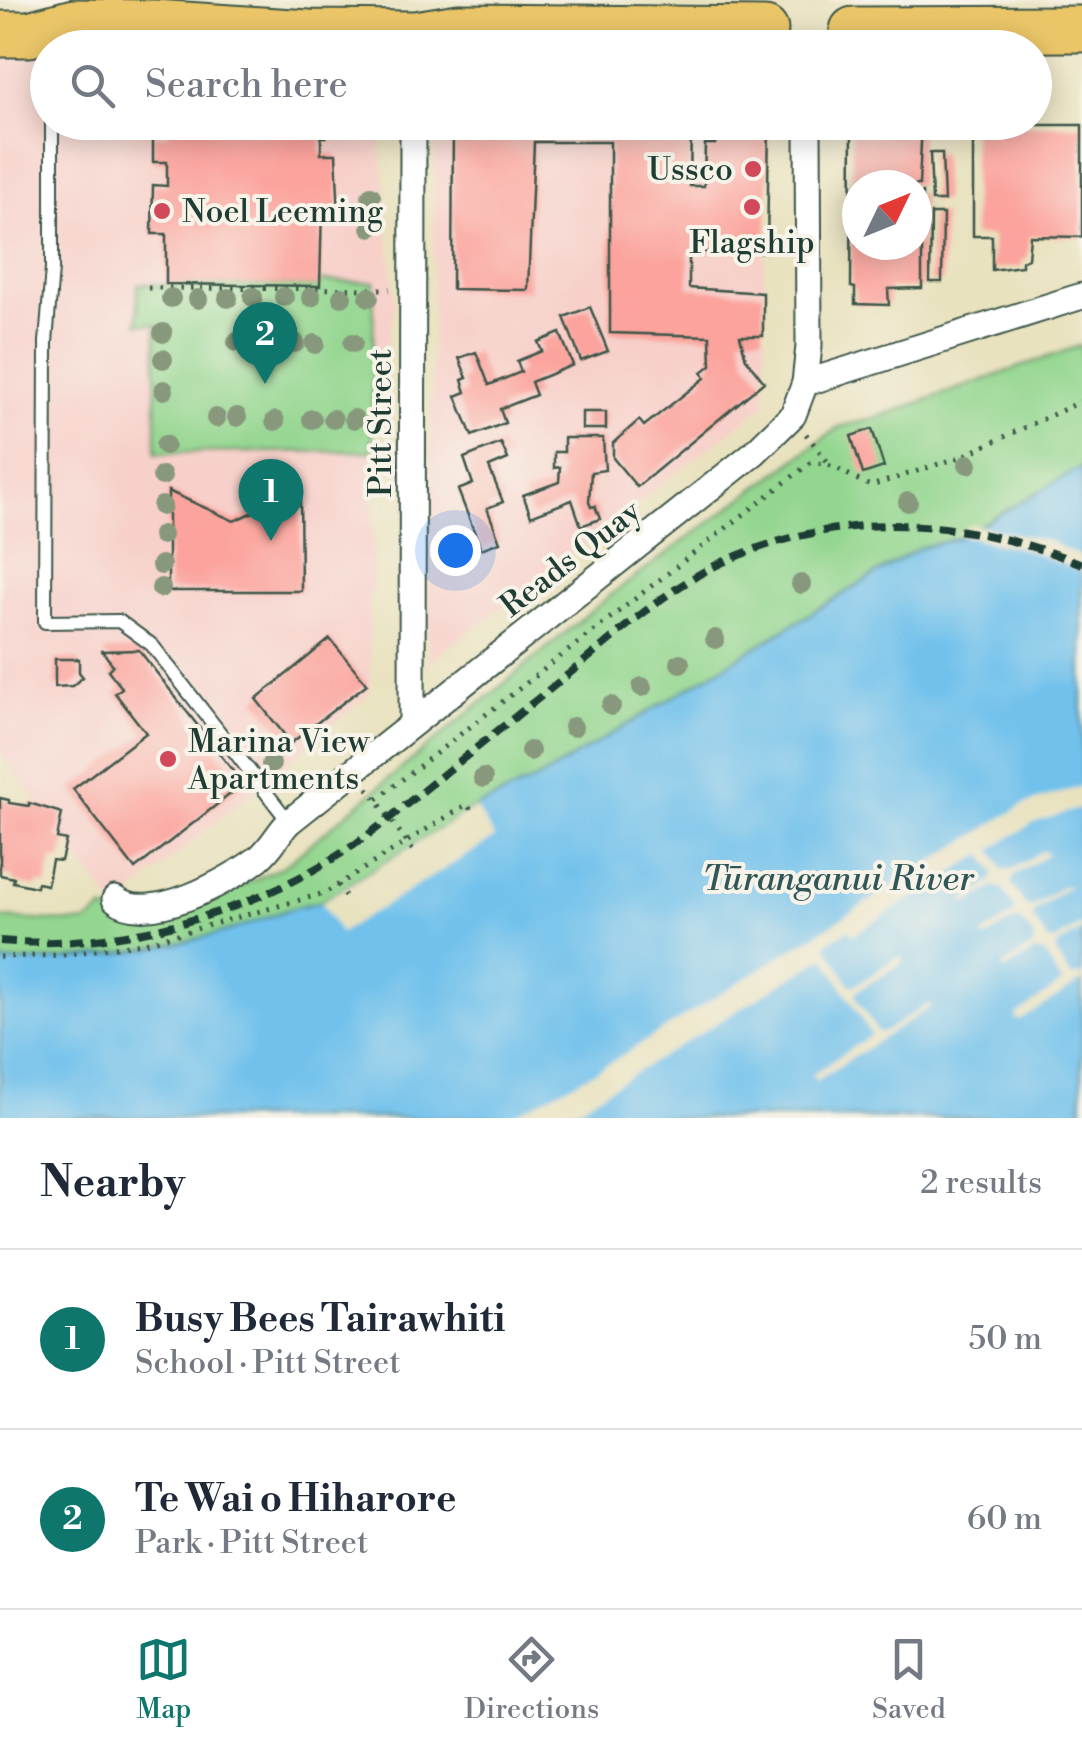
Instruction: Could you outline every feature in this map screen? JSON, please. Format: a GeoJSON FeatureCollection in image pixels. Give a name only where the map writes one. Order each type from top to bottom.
{"type":"FeatureCollection","features":[{"type":"Feature","properties":{"kind":"highway"},"geometry":{"type":"LineString","coordinates":[[38,30],[51,24],[74,22],[262,30]]}},
{"type":"Feature","properties":{"kind":"highway"},"geometry":{"type":"LineString","coordinates":[[449,30],[770,26]]}},
{"type":"Feature","properties":{"kind":"highway"},"geometry":{"type":"LineString","coordinates":[[847,26],[1082,29]]}},
{"type":"Feature","properties":{"kind":"highway"},"geometry":{"type":"LineString","coordinates":[[0,34],[30,34]]}},
{"type":"Feature","properties":{"kind":"street","name":"Pitt Street"},"geometry":{"type":"LineString","coordinates":[[412,724],[413,140]]}},
{"type":"Feature","properties":{"kind":"street","name":"Reads Quay"},"geometry":{"type":"LineString","coordinates":[[115,898],[132,908],[178,901],[242,870],[270,847],[289,822],[727,476],[792,415],[804,383],[809,346],[808,140]]}},
{"type":"Feature","properties":{"kind":"street"},"geometry":{"type":"LineString","coordinates":[[804,383],[1082,296]]}},
{"type":"Feature","properties":{"kind":"lane"},"geometry":{"type":"LineString","coordinates":[[52,140],[53,257],[46,342],[45,622],[119,621],[152,645],[289,822]]}},
{"type":"Feature","properties":{"kind":"path"},"geometry":{"type":"LineString","coordinates":[[148,288],[374,289]]}},
{"type":"Feature","properties":{"kind":"path"},"geometry":{"type":"LineString","coordinates":[[792,415],[828,462],[872,486],[963,456],[1082,401]]}},
{"type":"Feature","properties":{"kind":"path"},"geometry":{"type":"LineString","coordinates":[[377,799],[810,463],[828,462]]}},
{"type":"Feature","properties":{"kind":"path"},"geometry":{"type":"LineString","coordinates":[[0,957],[63,955],[149,942],[325,894],[468,804],[474,815]]}},
{"type":"Feature","properties":{"kind":"path"},"geometry":{"type":"LineString","coordinates":[[389,814],[414,852]]}},
{"type":"Feature","properties":{"kind":"path"},"geometry":{"type":"LineString","coordinates":[[338,885],[346,899]]}},
{"type":"Feature","properties":{"kind":"shaded area"},"geometry":{"type":"Polygon","coordinates":[[[30,43],[30,140],[381,140],[395,304],[369,439],[373,590],[369,591],[370,693],[115,907],[0,753],[0,47],[30,43]]]}},
{"type":"Feature","properties":{"kind":"shaded area"},"geometry":{"type":"Polygon","coordinates":[[[435,140],[764,140],[765,405],[428,663],[435,140]]]}},
{"type":"Feature","properties":{"kind":"green space"},"geometry":{"type":"Polygon","coordinates":[[[320,281],[374,282],[372,451],[156,453],[156,324],[138,324],[138,284],[319,286],[320,281]]]}},
{"type":"Feature","properties":{"kind":"green space"},"geometry":{"type":"Polygon","coordinates":[[[1082,345],[1082,467],[956,539],[919,548],[538,779],[476,807],[321,902],[217,935],[164,946],[81,958],[0,962],[0,918],[86,923],[103,910],[136,921],[200,905],[284,866],[611,595],[839,427],[873,419],[1082,345]]]}},
{"type":"Feature","properties":{"kind":"water","name":"Tūranganui River"},"geometry":{"type":"Polygon","coordinates":[[[1082,467],[1082,1118],[0,1118],[0,962],[81,958],[165,946],[230,931],[321,902],[476,807],[538,779],[919,548],[956,539],[1082,467]]]}},
{"type":"Feature","properties":{"kind":"pier"},"geometry":{"type":"Polygon","coordinates":[[[972,524],[1049,541],[1082,557],[1082,572],[1027,550],[955,534],[972,524]]]}},
{"type":"Feature","properties":{"kind":"pier"},"geometry":{"type":"Polygon","coordinates":[[[1082,786],[1082,808],[1033,823],[992,849],[1003,870],[1011,870],[1042,851],[1048,854],[1014,876],[1011,883],[1025,905],[1032,907],[1069,886],[1032,917],[1048,941],[1055,941],[1082,924],[1082,930],[1058,945],[1055,952],[1071,977],[1082,975],[1082,981],[1021,1020],[1015,1019],[1018,1014],[1062,983],[1043,952],[1034,952],[1004,971],[1002,967],[1032,947],[1035,939],[1022,921],[1016,919],[985,939],[981,935],[1012,916],[1015,909],[1002,888],[994,887],[967,904],[964,900],[992,882],[995,873],[983,854],[853,935],[849,929],[826,944],[850,985],[856,985],[896,958],[903,958],[900,965],[858,990],[855,996],[877,1032],[884,1032],[929,1003],[931,1007],[816,1081],[812,1075],[871,1035],[825,957],[561,1118],[507,1118],[605,1066],[1023,805],[1082,786]]]}},
{"type":"Feature","properties":{"kind":"pier"},"geometry":{"type":"Polygon","coordinates":[[[476,807],[495,838],[340,933],[321,902],[476,807]]]}},
{"type":"Feature","properties":{"kind":"building"},"geometry":{"type":"Polygon","coordinates":[[[1052,125],[1082,125],[1082,237],[1030,236],[1028,258],[1022,266],[992,270],[992,236],[973,236],[973,140],[1052,140],[1052,125]]]}},
{"type":"Feature","properties":{"kind":"building"},"geometry":{"type":"Polygon","coordinates":[[[153,140],[321,140],[321,154],[336,154],[339,215],[328,216],[328,208],[322,208],[320,286],[166,284],[166,234],[152,234],[153,185],[167,186],[167,162],[153,162],[153,140]]]}},
{"type":"Feature","properties":{"kind":"building"},"geometry":{"type":"Polygon","coordinates":[[[453,140],[691,140],[690,186],[704,186],[705,144],[715,144],[715,140],[769,140],[767,252],[689,252],[689,288],[763,293],[763,336],[740,336],[746,359],[764,382],[637,487],[613,458],[613,443],[639,420],[644,426],[705,378],[702,372],[711,365],[710,336],[610,333],[610,142],[534,142],[528,290],[452,289],[453,140]]]}},
{"type":"Feature","properties":{"kind":"building"},"geometry":{"type":"Polygon","coordinates":[[[852,140],[921,140],[920,170],[852,170],[852,140]]]}},
{"type":"Feature","properties":{"kind":"building"},"geometry":{"type":"Polygon","coordinates":[[[930,153],[942,153],[944,201],[932,201],[930,153]]]}},
{"type":"Feature","properties":{"kind":"building"},"geometry":{"type":"Polygon","coordinates":[[[932,214],[943,214],[942,282],[930,282],[932,214]]]}},
{"type":"Feature","properties":{"kind":"building"},"geometry":{"type":"Polygon","coordinates":[[[851,260],[922,260],[922,288],[888,289],[889,305],[855,304],[855,288],[851,287],[851,260]]]}},
{"type":"Feature","properties":{"kind":"building"},"geometry":{"type":"Polygon","coordinates":[[[590,307],[608,351],[581,361],[564,317],[590,307]]]}},
{"type":"Feature","properties":{"kind":"building"},"geometry":{"type":"Polygon","coordinates":[[[560,333],[573,365],[531,382],[536,395],[500,409],[505,423],[472,436],[456,396],[466,392],[462,380],[467,378],[459,358],[476,352],[489,385],[521,372],[517,361],[542,351],[538,342],[560,333]]]}},
{"type":"Feature","properties":{"kind":"building"},"geometry":{"type":"Polygon","coordinates":[[[582,412],[606,412],[606,429],[582,429],[582,412]]]}},
{"type":"Feature","properties":{"kind":"building"},"geometry":{"type":"Polygon","coordinates":[[[872,429],[884,467],[863,474],[851,436],[872,429]]]}},
{"type":"Feature","properties":{"kind":"building"},"geometry":{"type":"Polygon","coordinates":[[[564,438],[603,438],[605,470],[591,472],[589,502],[600,519],[581,526],[572,500],[531,516],[523,495],[559,482],[560,467],[554,468],[554,452],[564,452],[564,438]]]}},
{"type":"Feature","properties":{"kind":"building"},"geometry":{"type":"Polygon","coordinates":[[[501,443],[508,459],[489,467],[503,502],[487,508],[500,542],[481,549],[458,490],[473,484],[464,458],[501,443]]]}},
{"type":"Feature","properties":{"kind":"building"},"geometry":{"type":"Polygon","coordinates":[[[168,491],[234,521],[300,491],[301,591],[168,591],[168,491]]]}},
{"type":"Feature","properties":{"kind":"building"},"geometry":{"type":"Polygon","coordinates":[[[330,639],[367,684],[291,743],[256,699],[330,639]]]}},
{"type":"Feature","properties":{"kind":"building","name":"Marina View Apartments"},"geometry":{"type":"Polygon","coordinates":[[[139,650],[243,784],[135,869],[73,789],[146,733],[115,693],[122,688],[108,670],[113,665],[102,651],[139,650]]]}},
{"type":"Feature","properties":{"kind":"building"},"geometry":{"type":"Polygon","coordinates":[[[55,659],[79,659],[83,677],[72,686],[55,687],[55,659]]]}},
{"type":"Feature","properties":{"kind":"building"},"geometry":{"type":"Polygon","coordinates":[[[0,798],[62,813],[57,838],[66,840],[61,861],[52,860],[47,885],[37,883],[36,887],[0,875],[0,798]]]}},
{"type":"Feature","properties":{"kind":"railway"},"geometry":{"type":"LineString","coordinates":[[0,941],[90,940],[135,933],[224,910],[307,874],[380,826],[663,598],[723,562],[768,545],[813,533],[902,525],[992,536],[1082,564]]}},
{"type":"Feature","properties":{"kind":"place","name":"Ussco"},"geometry":{"type":"Point","coordinates":[753,169]}},
{"type":"Feature","properties":{"kind":"place","name":"Flagship"},"geometry":{"type":"Point","coordinates":[752,207]}},
{"type":"Feature","properties":{"kind":"place","name":"Noel Leeming"},"geometry":{"type":"Point","coordinates":[162,211]}},
{"type":"Feature","properties":{"kind":"place","name":"Te Wai o Hiharore"},"geometry":{"type":"Point","coordinates":[265,384]}},
{"type":"Feature","properties":{"kind":"place","name":"Busy Bees Tairawhiti"},"geometry":{"type":"Point","coordinates":[271,541]}},
{"type":"Feature","properties":{"kind":"place","name":"Marina View Apartments"},"geometry":{"type":"Point","coordinates":[168,759]}}]}
